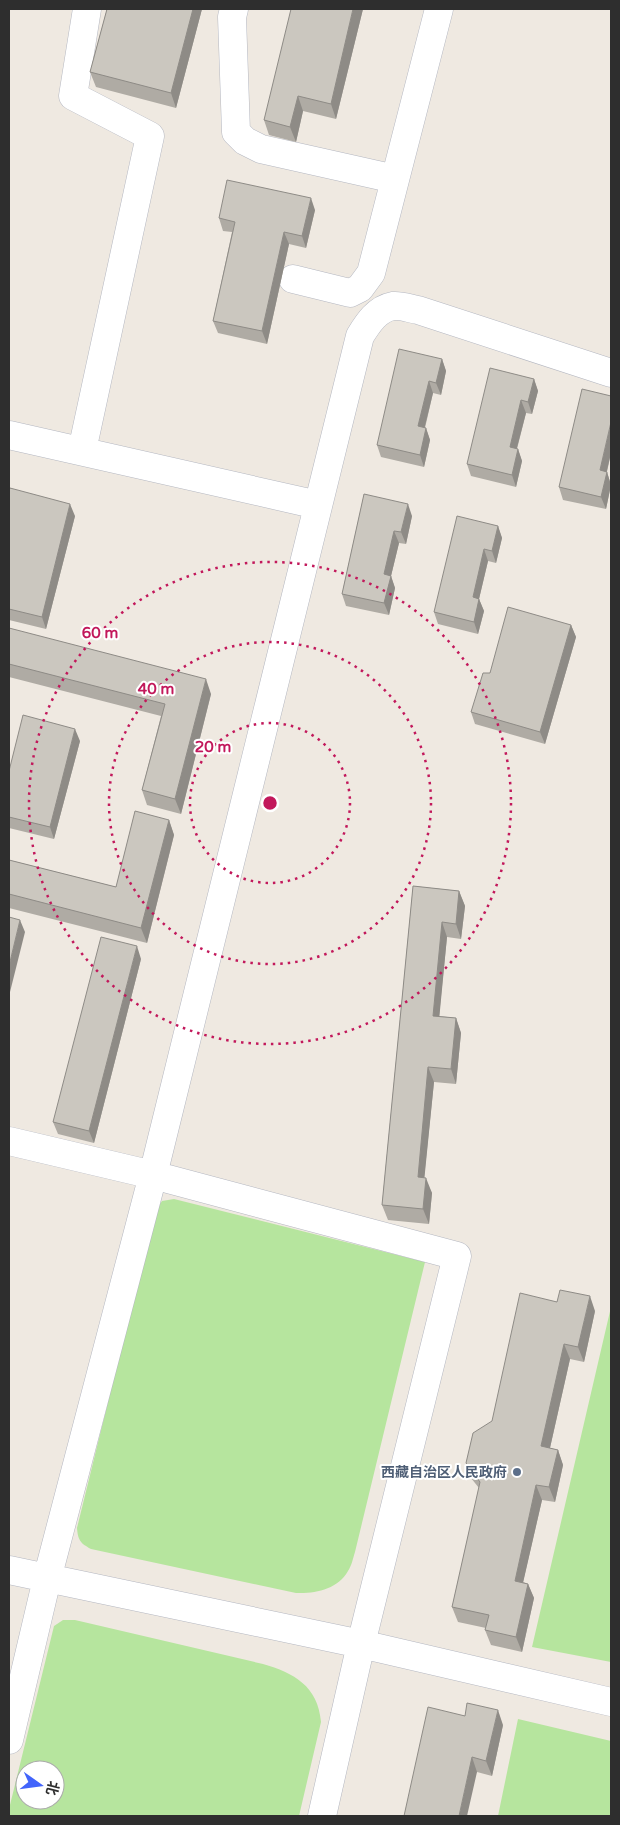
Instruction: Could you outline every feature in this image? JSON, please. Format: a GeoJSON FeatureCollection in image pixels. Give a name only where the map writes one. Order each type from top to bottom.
{"type":"FeatureCollection","features":[{"type":"Feature","properties":{"kind":"street"},"geometry":{"type":"LineString","coordinates":[[83,446],[150,136],[73,96],[87,9]]}},
{"type":"Feature","properties":{"kind":"street"},"geometry":{"type":"LineString","coordinates":[[234,9],[232,17],[236,132],[245,141],[261,149],[394,179]]}},
{"type":"Feature","properties":{"kind":"street"},"geometry":{"type":"LineString","coordinates":[[293,279],[350,293],[360,288],[371,273],[439,9]]}},
{"type":"Feature","properties":{"kind":"street"},"geometry":{"type":"LineString","coordinates":[[9,1740],[47,1579],[152,1175],[360,336],[367,324],[379,312],[394,306],[418,310],[611,373]]}},
{"type":"Feature","properties":{"kind":"street"},"geometry":{"type":"LineString","coordinates":[[9,435],[318,505]]}},
{"type":"Feature","properties":{"kind":"street"},"geometry":{"type":"LineString","coordinates":[[9,1141],[152,1175],[457,1256],[361,1644],[322,1816]]}},
{"type":"Feature","properties":{"kind":"street"},"geometry":{"type":"LineString","coordinates":[[9,1570],[361,1644],[611,1702]]}},
{"type":"Feature","properties":{"kind":"green space"},"geometry":{"type":"Polygon","coordinates":[[[174,1199],[425,1262],[355,1552],[344,1577],[325,1589],[311,1593],[296,1593],[91,1549],[82,1543],[79,1538],[77,1528],[155,1211],[162,1201],[174,1199]]]}},
{"type":"Feature","properties":{"kind":"green space"},"geometry":{"type":"Polygon","coordinates":[[[611,1307],[611,1662],[532,1647],[611,1307]]]}},
{"type":"Feature","properties":{"kind":"green space"},"geometry":{"type":"Polygon","coordinates":[[[63,1620],[75,1620],[263,1664],[285,1672],[310,1690],[319,1710],[321,1722],[299,1816],[9,1816],[15,1785],[15,1810],[65,1810],[65,1760],[21,1760],[54,1626],[63,1620]]]}},
{"type":"Feature","properties":{"kind":"green space"},"geometry":{"type":"Polygon","coordinates":[[[518,1719],[611,1741],[611,1816],[498,1816],[518,1719]]]}},
{"type":"Feature","properties":{"kind":"building"},"geometry":{"type":"Polygon","coordinates":[[[107,9],[193,9],[171,93],[90,72],[107,9]]]}},
{"type":"Feature","properties":{"kind":"building"},"geometry":{"type":"Polygon","coordinates":[[[291,9],[353,9],[331,104],[298,96],[290,127],[264,120],[291,9]]]}},
{"type":"Feature","properties":{"kind":"building"},"geometry":{"type":"Polygon","coordinates":[[[227,180],[311,198],[302,236],[284,232],[262,331],[213,321],[235,222],[219,218],[227,180]]]}},
{"type":"Feature","properties":{"kind":"building"},"geometry":{"type":"Polygon","coordinates":[[[399,349],[442,359],[436,383],[429,381],[418,426],[426,428],[420,455],[377,445],[399,349]]]}},
{"type":"Feature","properties":{"kind":"building"},"geometry":{"type":"Polygon","coordinates":[[[490,368],[534,379],[528,402],[521,400],[510,447],[518,449],[512,475],[467,464],[490,368]]]}},
{"type":"Feature","properties":{"kind":"building"},"geometry":{"type":"Polygon","coordinates":[[[582,389],[611,396],[611,422],[600,470],[607,472],[601,497],[559,487],[582,389]]]}},
{"type":"Feature","properties":{"kind":"building"},"geometry":{"type":"Polygon","coordinates":[[[10,488],[70,504],[42,617],[9,609],[10,488]]]}},
{"type":"Feature","properties":{"kind":"building"},"geometry":{"type":"Polygon","coordinates":[[[364,494],[408,504],[401,532],[394,531],[384,574],[391,576],[384,603],[342,594],[364,494]]]}},
{"type":"Feature","properties":{"kind":"building"},"geometry":{"type":"Polygon","coordinates":[[[457,516],[498,526],[492,551],[484,549],[473,597],[479,599],[474,622],[434,612],[457,516]]]}},
{"type":"Feature","properties":{"kind":"building"},"geometry":{"type":"Polygon","coordinates":[[[508,607],[571,625],[540,732],[471,712],[483,673],[490,673],[508,607]]]}},
{"type":"Feature","properties":{"kind":"building"},"geometry":{"type":"Polygon","coordinates":[[[9,628],[206,679],[175,799],[142,790],[165,704],[9,664],[9,628]]]}},
{"type":"Feature","properties":{"kind":"building"},"geometry":{"type":"Polygon","coordinates":[[[23,715],[75,729],[50,827],[9,817],[9,771],[23,715]]]}},
{"type":"Feature","properties":{"kind":"building"},"geometry":{"type":"Polygon","coordinates":[[[135,811],[169,820],[141,928],[9,894],[9,860],[116,887],[135,811]]]}},
{"type":"Feature","properties":{"kind":"building"},"geometry":{"type":"Polygon","coordinates":[[[413,886],[459,891],[456,924],[442,922],[433,1016],[456,1018],[451,1069],[428,1067],[418,1177],[426,1178],[423,1209],[382,1205],[413,886]]]}},
{"type":"Feature","properties":{"kind":"building"},"geometry":{"type":"Polygon","coordinates":[[[9,917],[20,920],[9,966],[9,917]]]}},
{"type":"Feature","properties":{"kind":"building"},"geometry":{"type":"Polygon","coordinates":[[[101,937],[137,946],[89,1131],[53,1122],[101,937]]]}},
{"type":"Feature","properties":{"kind":"building","name":"西藏自治区人民政府"},"geometry":{"type":"Polygon","coordinates":[[[560,1290],[590,1296],[578,1347],[564,1344],[541,1446],[558,1450],[549,1487],[536,1485],[515,1581],[528,1584],[516,1637],[485,1630],[489,1615],[452,1607],[480,1482],[466,1463],[473,1433],[492,1421],[520,1293],[557,1302],[560,1290]]]}},
{"type":"Feature","properties":{"kind":"building"},"geometry":{"type":"Polygon","coordinates":[[[467,1703],[498,1710],[486,1761],[472,1757],[459,1816],[404,1816],[428,1707],[465,1716],[467,1703]]]}},
{"type":"Feature","properties":{"kind":"place","name":"西藏自治区人民政府"},"geometry":{"type":"Point","coordinates":[517,1472]}}]}
